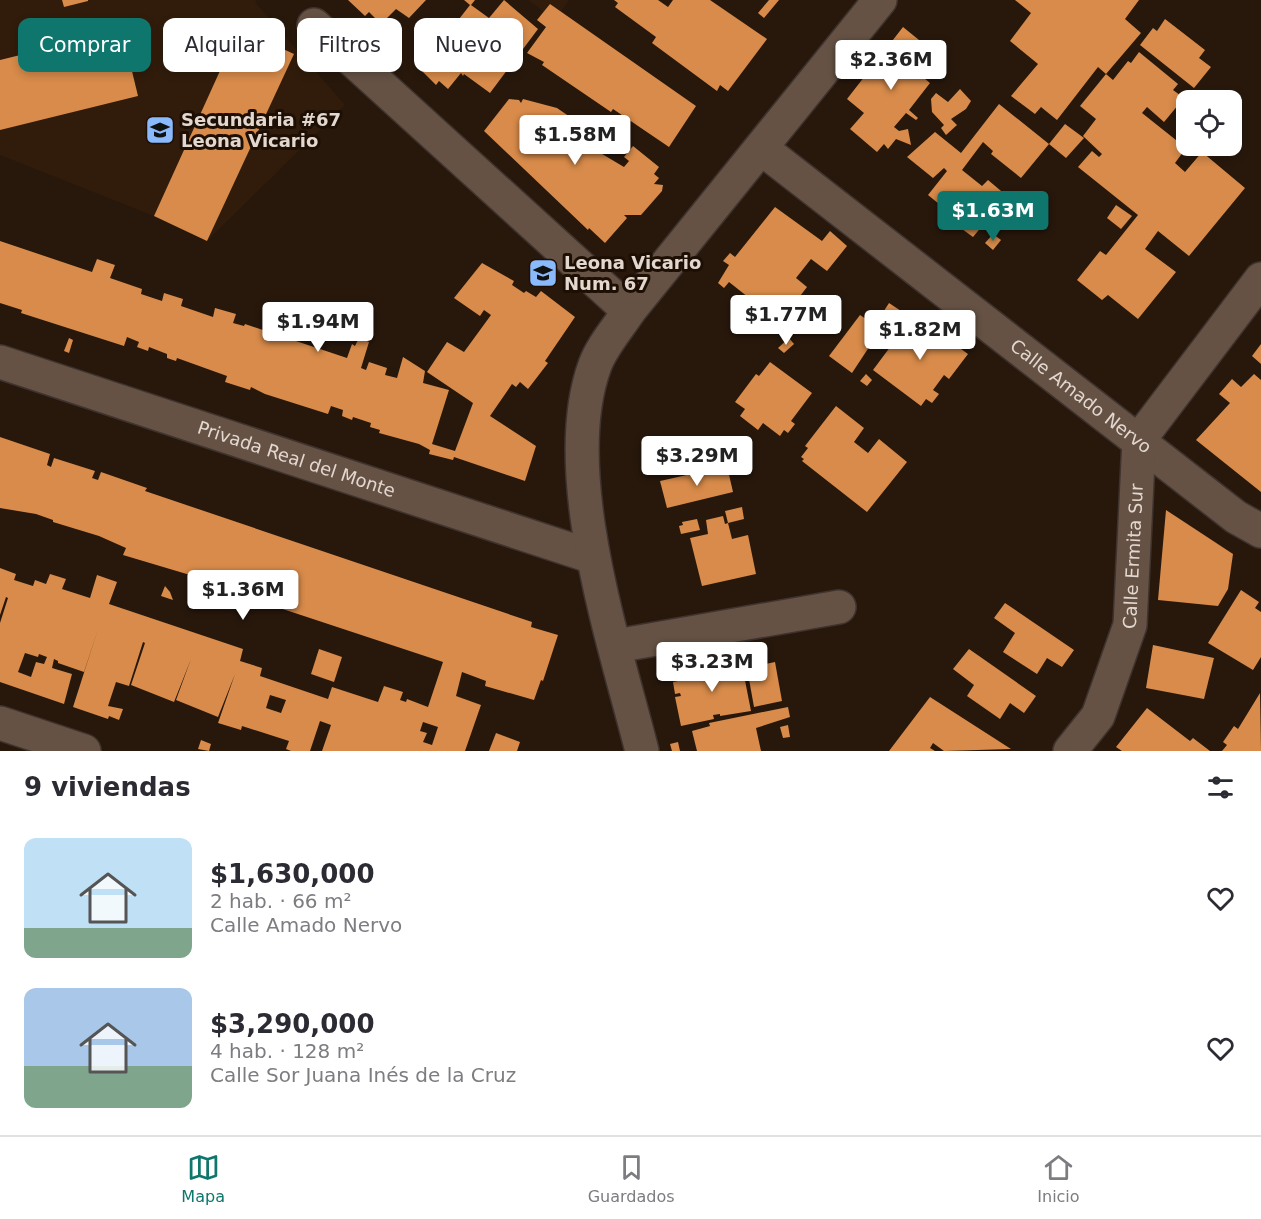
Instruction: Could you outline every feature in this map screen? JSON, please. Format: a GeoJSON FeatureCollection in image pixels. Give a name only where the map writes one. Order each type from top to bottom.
{"type":"FeatureCollection","features":[{"type":"Feature","properties":{"kind":"street"},"geometry":{"type":"LineString","coordinates":[[642,751],[593,557],[584,485],[582,428],[587,394],[596,363],[629,310],[880,0]]}},
{"type":"Feature","properties":{"kind":"street"},"geometry":{"type":"LineString","coordinates":[[366,72],[629,310]]}},
{"type":"Feature","properties":{"kind":"street","name":"Calle Amado Nervo"},"geometry":{"type":"LineString","coordinates":[[761,148],[1236,517],[1261,531]]}},
{"type":"Feature","properties":{"kind":"street"},"geometry":{"type":"LineString","coordinates":[[1139,440],[1261,279]]}},
{"type":"Feature","properties":{"kind":"street","name":"Privada Real del Monte"},"geometry":{"type":"LineString","coordinates":[[0,362],[593,557]]}},
{"type":"Feature","properties":{"kind":"street","name":"Calle Ermita Sur"},"geometry":{"type":"LineString","coordinates":[[1070,751],[1098,716],[1130,625],[1139,440]]}},
{"type":"Feature","properties":{"kind":"street"},"geometry":{"type":"LineString","coordinates":[[616,646],[839,607]]}},
{"type":"Feature","properties":{"kind":"street"},"geometry":{"type":"LineString","coordinates":[[0,723],[84,751]]}},
{"type":"Feature","properties":{"kind":"shaded area","name":"Secundaria #67 Leona Vicario"},"geometry":{"type":"Polygon","coordinates":[[[0,0],[256,0],[255,2],[269,18],[163,18],[163,72],[285,72],[285,36],[297,50],[297,72],[316,72],[345,105],[207,241],[154,216],[0,155],[0,0]]]}},
{"type":"Feature","properties":{"kind":"shaded area"},"geometry":{"type":"Polygon","coordinates":[[[529,0],[569,0],[554,20],[529,0]]]}},
{"type":"Feature","properties":{"kind":"building"},"geometry":{"type":"Polygon","coordinates":[[[62,0],[88,0],[88,1],[64,7],[62,0]]]}},
{"type":"Feature","properties":{"kind":"building"},"geometry":{"type":"Polygon","coordinates":[[[348,0],[426,0],[409,18],[396,9],[387,18],[375,18],[369,12],[365,16],[348,0]]]}},
{"type":"Feature","properties":{"kind":"building"},"geometry":{"type":"Polygon","coordinates":[[[464,0],[475,0],[471,5],[489,18],[460,18],[470,5],[464,0]]]}},
{"type":"Feature","properties":{"kind":"building"},"geometry":{"type":"Polygon","coordinates":[[[504,0],[538,29],[523,49],[523,18],[489,18],[504,0]]]}},
{"type":"Feature","properties":{"kind":"building"},"geometry":{"type":"Polygon","coordinates":[[[614,0],[658,0],[668,7],[673,0],[710,0],[767,39],[728,91],[720,85],[717,91],[652,43],[656,37],[615,7],[618,3],[614,0]]]}},
{"type":"Feature","properties":{"kind":"building"},"geometry":{"type":"Polygon","coordinates":[[[769,0],[779,0],[764,18],[758,13],[769,0]]]}},
{"type":"Feature","properties":{"kind":"building"},"geometry":{"type":"Polygon","coordinates":[[[1015,0],[1139,0],[1125,19],[1141,33],[1106,74],[1098,67],[1057,120],[1041,107],[1035,114],[1011,96],[1038,64],[1010,41],[1031,13],[1015,0]]]}},
{"type":"Feature","properties":{"kind":"building"},"geometry":{"type":"Polygon","coordinates":[[[550,4],[696,106],[669,147],[613,109],[611,112],[542,65],[544,62],[527,53],[546,27],[537,20],[550,4]]]}},
{"type":"Feature","properties":{"kind":"building"},"geometry":{"type":"Polygon","coordinates":[[[1165,19],[1205,50],[1199,58],[1211,67],[1194,88],[1140,45],[1153,28],[1157,31],[1165,19]]]}},
{"type":"Feature","properties":{"kind":"building"},"geometry":{"type":"Polygon","coordinates":[[[903,27],[935,53],[918,73],[930,83],[909,110],[918,118],[916,120],[906,113],[894,127],[899,131],[908,129],[911,145],[896,139],[888,149],[884,144],[877,152],[850,129],[864,113],[847,99],[903,27]]]}},
{"type":"Feature","properties":{"kind":"building"},"geometry":{"type":"Polygon","coordinates":[[[285,50],[294,54],[207,241],[154,216],[219,72],[285,72],[285,50]]]}},
{"type":"Feature","properties":{"kind":"building"},"geometry":{"type":"Polygon","coordinates":[[[1139,52],[1178,84],[1173,90],[1176,92],[1176,108],[1164,122],[1147,107],[1142,113],[1176,140],[1176,156],[1180,156],[1175,163],[1185,172],[1199,156],[1207,156],[1245,188],[1189,256],[1158,231],[1145,249],[1176,272],[1138,319],[1108,295],[1102,300],[1077,280],[1100,251],[1106,255],[1138,215],[1078,167],[1092,151],[1099,157],[1102,154],[1083,136],[1096,119],[1080,106],[1106,74],[1113,80],[1128,61],[1131,63],[1139,52]]]}},
{"type":"Feature","properties":{"kind":"building"},"geometry":{"type":"Polygon","coordinates":[[[18,56],[18,72],[132,72],[138,96],[0,130],[0,60],[18,56]]]}},
{"type":"Feature","properties":{"kind":"building"},"geometry":{"type":"Polygon","coordinates":[[[423,72],[506,72],[490,93],[461,73],[448,89],[439,81],[436,85],[423,72]]]}},
{"type":"Feature","properties":{"kind":"building"},"geometry":{"type":"Polygon","coordinates":[[[960,89],[971,101],[966,109],[951,119],[957,125],[946,135],[941,128],[944,125],[932,112],[931,99],[936,93],[948,102],[960,89]]]}},
{"type":"Feature","properties":{"kind":"building"},"geometry":{"type":"Polygon","coordinates":[[[509,99],[519,100],[521,103],[523,99],[557,108],[595,134],[587,145],[624,167],[629,161],[624,157],[633,146],[659,167],[654,174],[659,178],[654,184],[663,185],[662,191],[641,215],[624,215],[627,218],[605,243],[589,228],[588,230],[484,131],[509,99]]]}},
{"type":"Feature","properties":{"kind":"building"},"geometry":{"type":"Polygon","coordinates":[[[999,104],[1049,144],[1021,178],[991,154],[993,151],[983,142],[962,170],[982,186],[988,180],[1007,196],[973,237],[940,213],[944,208],[928,195],[947,171],[944,168],[933,178],[907,157],[935,132],[961,153],[999,104]]]}},
{"type":"Feature","properties":{"kind":"building"},"geometry":{"type":"Polygon","coordinates":[[[1065,124],[1084,138],[1066,158],[1049,144],[1065,124]]]}},
{"type":"Feature","properties":{"kind":"building"},"geometry":{"type":"Polygon","coordinates":[[[1116,205],[1132,216],[1121,229],[1107,218],[1116,205]]]}},
{"type":"Feature","properties":{"kind":"building"},"geometry":{"type":"Polygon","coordinates":[[[775,207],[822,241],[830,231],[847,246],[827,271],[811,259],[796,278],[807,287],[794,304],[783,295],[768,313],[729,282],[724,288],[718,283],[729,265],[723,261],[730,253],[735,257],[775,207]]]}},
{"type":"Feature","properties":{"kind":"building"},"geometry":{"type":"Polygon","coordinates":[[[993,234],[1001,240],[993,250],[985,243],[993,234]]]}},
{"type":"Feature","properties":{"kind":"building"},"geometry":{"type":"Polygon","coordinates":[[[0,241],[92,272],[97,259],[115,265],[110,278],[142,289],[141,294],[162,301],[164,293],[183,299],[181,306],[213,317],[215,308],[236,314],[233,323],[244,326],[245,324],[347,358],[352,344],[355,346],[359,338],[369,342],[361,368],[366,370],[369,362],[387,368],[385,375],[397,378],[403,357],[425,371],[423,383],[449,390],[432,444],[455,451],[473,403],[427,372],[447,342],[464,352],[491,315],[484,310],[480,316],[454,298],[482,263],[514,281],[512,285],[524,293],[526,291],[536,297],[541,291],[575,317],[545,361],[548,363],[528,389],[520,382],[516,387],[512,384],[490,416],[536,446],[525,481],[454,457],[453,460],[429,454],[430,450],[419,444],[379,433],[380,430],[370,427],[371,423],[342,416],[343,410],[331,406],[328,414],[265,394],[251,387],[250,390],[225,382],[227,376],[177,358],[176,361],[167,358],[167,354],[149,347],[148,351],[137,347],[139,342],[127,337],[124,346],[21,313],[22,310],[0,303],[0,241]]]}},
{"type":"Feature","properties":{"kind":"building"},"geometry":{"type":"Polygon","coordinates":[[[889,303],[901,311],[894,321],[882,314],[889,303]]]}},
{"type":"Feature","properties":{"kind":"building"},"geometry":{"type":"Polygon","coordinates":[[[860,315],[881,329],[852,373],[829,356],[860,315]]]}},
{"type":"Feature","properties":{"kind":"building"},"geometry":{"type":"Polygon","coordinates":[[[914,315],[968,354],[949,379],[944,375],[933,390],[939,394],[932,403],[926,399],[921,406],[873,370],[914,315]]]}},
{"type":"Feature","properties":{"kind":"building"},"geometry":{"type":"Polygon","coordinates":[[[69,338],[73,340],[69,353],[64,351],[69,338]]]}},
{"type":"Feature","properties":{"kind":"building"},"geometry":{"type":"Polygon","coordinates":[[[789,338],[794,344],[784,353],[778,348],[789,338]]]}},
{"type":"Feature","properties":{"kind":"building"},"geometry":{"type":"Polygon","coordinates":[[[1261,344],[1261,364],[1252,356],[1261,344]]]}},
{"type":"Feature","properties":{"kind":"building"},"geometry":{"type":"Polygon","coordinates":[[[770,362],[812,393],[791,421],[795,424],[788,433],[784,430],[780,436],[763,423],[758,430],[740,416],[745,409],[735,402],[756,374],[759,376],[770,362]]]}},
{"type":"Feature","properties":{"kind":"building"},"geometry":{"type":"Polygon","coordinates":[[[866,374],[872,380],[867,386],[860,381],[866,374]]]}},
{"type":"Feature","properties":{"kind":"building"},"geometry":{"type":"Polygon","coordinates":[[[1254,374],[1261,380],[1261,492],[1196,440],[1230,403],[1219,394],[1232,379],[1241,387],[1254,374]]]}},
{"type":"Feature","properties":{"kind":"building"},"geometry":{"type":"Polygon","coordinates":[[[836,406],[864,428],[854,442],[868,453],[879,439],[907,462],[867,512],[802,461],[804,459],[801,457],[808,448],[805,446],[836,406]]]}},
{"type":"Feature","properties":{"kind":"building"},"geometry":{"type":"Polygon","coordinates":[[[0,437],[50,454],[47,465],[51,467],[54,458],[95,471],[92,478],[98,480],[101,472],[147,488],[145,491],[532,622],[531,627],[558,635],[543,681],[541,680],[534,700],[485,686],[486,681],[462,672],[456,696],[481,705],[465,751],[322,751],[331,725],[320,721],[310,751],[291,751],[286,749],[289,741],[242,726],[241,730],[218,723],[235,674],[218,717],[176,700],[191,659],[174,702],[131,685],[145,643],[143,642],[129,686],[116,682],[108,706],[123,709],[119,720],[109,716],[108,719],[73,707],[98,629],[84,672],[58,663],[54,659],[52,668],[72,674],[64,704],[0,682],[0,623],[8,598],[6,597],[0,615],[0,568],[16,574],[14,580],[33,586],[35,580],[46,584],[50,574],[66,579],[62,589],[90,598],[97,575],[117,582],[109,604],[243,649],[240,661],[262,668],[260,676],[328,699],[332,687],[378,702],[384,686],[403,692],[400,700],[406,702],[407,699],[428,707],[443,662],[192,579],[190,575],[123,555],[126,548],[36,514],[0,508],[0,437]],[[25,653],[18,672],[31,677],[36,662],[44,664],[47,657],[25,653]],[[270,695],[266,708],[281,713],[286,700],[270,695]],[[423,722],[420,731],[427,733],[423,742],[432,745],[438,727],[423,722]]]}},
{"type":"Feature","properties":{"kind":"building"},"geometry":{"type":"Polygon","coordinates":[[[727,466],[733,492],[667,508],[660,481],[727,466]]]}},
{"type":"Feature","properties":{"kind":"building"},"geometry":{"type":"Polygon","coordinates":[[[742,507],[744,519],[728,523],[725,511],[742,507]]]}},
{"type":"Feature","properties":{"kind":"building"},"geometry":{"type":"Polygon","coordinates":[[[1166,510],[1233,554],[1228,589],[1218,606],[1158,600],[1166,510]]]}},
{"type":"Feature","properties":{"kind":"building"},"geometry":{"type":"Polygon","coordinates":[[[723,516],[725,524],[728,523],[732,539],[748,535],[756,574],[702,586],[690,538],[708,534],[706,520],[723,516]]]}},
{"type":"Feature","properties":{"kind":"building"},"geometry":{"type":"Polygon","coordinates":[[[697,519],[700,530],[681,534],[679,526],[683,525],[682,522],[697,519]]]}},
{"type":"Feature","properties":{"kind":"building"},"geometry":{"type":"Polygon","coordinates":[[[165,586],[170,592],[173,600],[161,596],[165,586]]]}},
{"type":"Feature","properties":{"kind":"building"},"geometry":{"type":"Polygon","coordinates":[[[1241,590],[1259,602],[1255,608],[1261,612],[1261,657],[1253,670],[1208,643],[1241,590]]]}},
{"type":"Feature","properties":{"kind":"building"},"geometry":{"type":"Polygon","coordinates":[[[1005,603],[1074,650],[1062,667],[1047,658],[1037,674],[1003,652],[1015,633],[994,618],[1005,603]]]}},
{"type":"Feature","properties":{"kind":"building"},"geometry":{"type":"Polygon","coordinates":[[[1153,645],[1214,658],[1204,699],[1146,688],[1153,645]]]}},
{"type":"Feature","properties":{"kind":"building"},"geometry":{"type":"Polygon","coordinates":[[[319,649],[342,657],[334,682],[311,674],[319,649]]]}},
{"type":"Feature","properties":{"kind":"building"},"geometry":{"type":"Polygon","coordinates":[[[969,649],[1036,696],[1024,713],[1010,703],[1000,719],[967,696],[974,685],[953,669],[969,649]]]}},
{"type":"Feature","properties":{"kind":"building"},"geometry":{"type":"Polygon","coordinates":[[[741,660],[751,711],[713,715],[714,719],[681,726],[675,697],[681,696],[680,693],[675,694],[673,682],[688,679],[686,670],[712,669],[711,665],[741,660]]]}},
{"type":"Feature","properties":{"kind":"building"},"geometry":{"type":"Polygon","coordinates":[[[775,662],[782,701],[754,707],[747,668],[775,662]]]}},
{"type":"Feature","properties":{"kind":"building"},"geometry":{"type":"Polygon","coordinates":[[[1260,693],[1261,751],[1222,751],[1227,745],[1223,742],[1234,726],[1238,729],[1260,693]]]}},
{"type":"Feature","properties":{"kind":"building"},"geometry":{"type":"Polygon","coordinates":[[[930,697],[1011,749],[944,751],[933,743],[930,748],[935,751],[889,751],[930,697]]]}},
{"type":"Feature","properties":{"kind":"building"},"geometry":{"type":"Polygon","coordinates":[[[788,707],[790,717],[756,728],[761,751],[697,751],[692,731],[710,726],[709,723],[788,707]]]}},
{"type":"Feature","properties":{"kind":"building"},"geometry":{"type":"Polygon","coordinates":[[[1147,708],[1190,741],[1193,738],[1210,751],[1122,751],[1116,747],[1147,708]]]}},
{"type":"Feature","properties":{"kind":"building"},"geometry":{"type":"Polygon","coordinates":[[[788,725],[790,737],[783,738],[780,727],[788,725]]]}},
{"type":"Feature","properties":{"kind":"building"},"geometry":{"type":"Polygon","coordinates":[[[496,733],[520,742],[517,751],[489,751],[496,733]]]}},
{"type":"Feature","properties":{"kind":"building"},"geometry":{"type":"Polygon","coordinates":[[[201,740],[211,744],[209,751],[198,749],[201,740]]]}},
{"type":"Feature","properties":{"kind":"building"},"geometry":{"type":"Polygon","coordinates":[[[678,742],[680,751],[672,751],[670,744],[678,742]]]}},
{"type":"Feature","properties":{"kind":"place","name":"Secundaria #67 Leona Vicario"},"geometry":{"type":"Point","coordinates":[160,130]}},
{"type":"Feature","properties":{"kind":"place","name":"Leona Vicario Num. 67"},"geometry":{"type":"Point","coordinates":[543,273]}}]}
